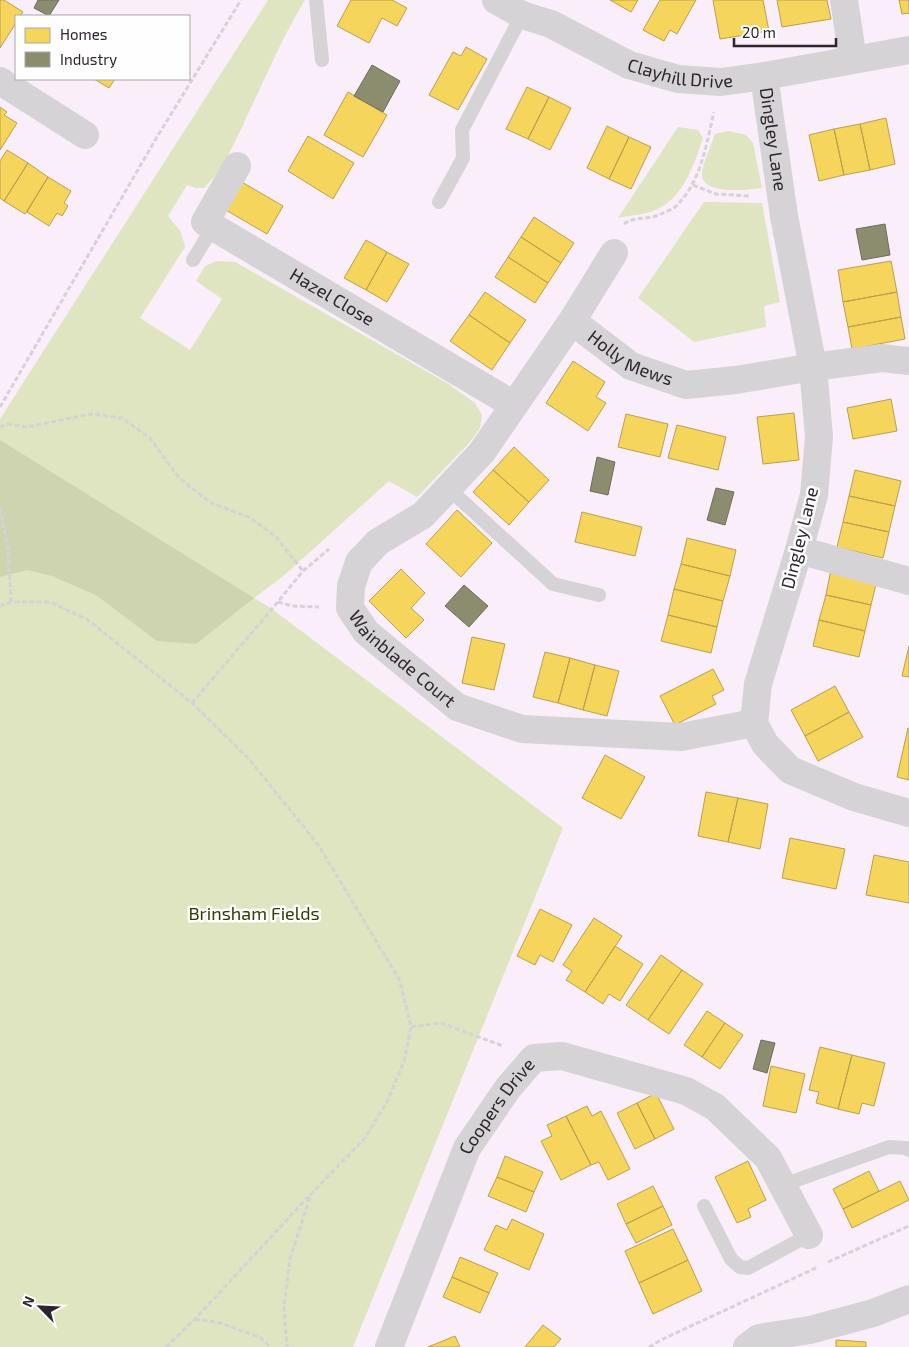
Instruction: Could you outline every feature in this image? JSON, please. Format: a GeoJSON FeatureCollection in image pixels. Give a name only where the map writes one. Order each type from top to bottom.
{"type":"FeatureCollection","features":[{"type":"Feature","properties":{"kind":"street","name":"Clayhill Drive"},"geometry":{"type":"LineString","coordinates":[[496,0],[522,15],[551,24],[629,66],[678,79],[721,82],[909,50]]}},
{"type":"Feature","properties":{"kind":"street"},"geometry":{"type":"LineString","coordinates":[[844,0],[853,60]]}},
{"type":"Feature","properties":{"kind":"street","name":"Dingley Lane"},"geometry":{"type":"LineString","coordinates":[[754,722],[758,684],[814,495],[819,437],[813,367],[781,191],[764,76]]}},
{"type":"Feature","properties":{"kind":"street"},"geometry":{"type":"LineString","coordinates":[[0,81],[85,136]]}},
{"type":"Feature","properties":{"kind":"street"},"geometry":{"type":"LineString","coordinates":[[213,227],[205,222],[237,166]]}},
{"type":"Feature","properties":{"kind":"street","name":"Hazel Close"},"geometry":{"type":"LineString","coordinates":[[213,227],[514,405]]}},
{"type":"Feature","properties":{"kind":"street","name":"Wainblade Court"},"geometry":{"type":"LineString","coordinates":[[614,253],[572,321],[482,452],[423,514],[378,542],[358,562],[351,586],[350,608],[366,632],[457,707],[522,730],[681,737],[754,722]]}},
{"type":"Feature","properties":{"kind":"street","name":"Holly Mews"},"geometry":{"type":"LineString","coordinates":[[572,321],[632,366],[686,386],[882,358],[909,361]]}},
{"type":"Feature","properties":{"kind":"street"},"geometry":{"type":"LineString","coordinates":[[799,550],[909,581]]}},
{"type":"Feature","properties":{"kind":"street"},"geometry":{"type":"LineString","coordinates":[[754,722],[765,744],[790,770],[854,797],[909,813]]}},
{"type":"Feature","properties":{"kind":"street","name":"Coopers Drive"},"geometry":{"type":"LineString","coordinates":[[389,1347],[467,1148],[508,1088],[534,1058],[562,1056],[686,1091],[715,1106],[768,1158],[809,1235]]}},
{"type":"Feature","properties":{"kind":"street"},"geometry":{"type":"LineString","coordinates":[[747,1347],[759,1338],[810,1330],[873,1313],[909,1299]]}},
{"type":"Feature","properties":{"kind":"lane"},"geometry":{"type":"LineString","coordinates":[[316,0],[322,60]]}},
{"type":"Feature","properties":{"kind":"lane"},"geometry":{"type":"LineString","coordinates":[[439,202],[463,158],[462,130],[522,15]]}},
{"type":"Feature","properties":{"kind":"lane"},"geometry":{"type":"LineString","coordinates":[[193,260],[213,227]]}},
{"type":"Feature","properties":{"kind":"lane"},"geometry":{"type":"LineString","coordinates":[[448,488],[554,584],[599,595]]}},
{"type":"Feature","properties":{"kind":"lane"},"geometry":{"type":"LineString","coordinates":[[783,1185],[889,1147],[909,1150]]}},
{"type":"Feature","properties":{"kind":"lane","name":"Coopers Drive"},"geometry":{"type":"LineString","coordinates":[[704,1206],[731,1259],[740,1267],[748,1268],[809,1235]]}},
{"type":"Feature","properties":{"kind":"path"},"geometry":{"type":"LineString","coordinates":[[0,407],[157,137],[241,0]]}},
{"type":"Feature","properties":{"kind":"path"},"geometry":{"type":"LineString","coordinates":[[614,253],[616,231],[628,220],[656,217],[674,208],[693,185],[704,153],[721,82]]}},
{"type":"Feature","properties":{"kind":"path"},"geometry":{"type":"LineString","coordinates":[[693,185],[716,194],[746,197],[781,191]]}},
{"type":"Feature","properties":{"kind":"path"},"geometry":{"type":"LineString","coordinates":[[0,426],[9,424],[26,427],[91,414],[122,418],[150,438],[179,478],[211,503],[249,517],[276,537],[303,571]]}},
{"type":"Feature","properties":{"kind":"path"},"geometry":{"type":"LineString","coordinates":[[0,508],[8,548],[11,602]]}},
{"type":"Feature","properties":{"kind":"path"},"geometry":{"type":"LineString","coordinates":[[0,606],[11,602],[50,602],[88,620],[192,703],[249,759],[319,846],[400,981],[411,1026],[404,1061],[388,1100],[365,1138],[195,1319],[166,1347]]}},
{"type":"Feature","properties":{"kind":"path"},"geometry":{"type":"LineString","coordinates":[[278,602],[292,606],[350,608]]}},
{"type":"Feature","properties":{"kind":"path"},"geometry":{"type":"LineString","coordinates":[[192,703],[272,609]]}},
{"type":"Feature","properties":{"kind":"path"},"geometry":{"type":"LineString","coordinates":[[411,1026],[441,1023],[534,1058]]}},
{"type":"Feature","properties":{"kind":"path"},"geometry":{"type":"LineString","coordinates":[[287,1347],[284,1306],[290,1259],[311,1194]]}},
{"type":"Feature","properties":{"kind":"path"},"geometry":{"type":"LineString","coordinates":[[649,1347],[663,1338],[909,1226]]}},
{"type":"Feature","properties":{"kind":"path"},"geometry":{"type":"LineString","coordinates":[[195,1319],[221,1323],[260,1338],[270,1347]]}},
{"type":"Feature","properties":{"kind":"green space","name":"Brinsham Fields"},"geometry":{"type":"Polygon","coordinates":[[[268,0],[305,0],[223,164],[204,188],[187,185],[168,216],[181,232],[185,247],[140,318],[190,350],[222,299],[196,281],[205,266],[217,261],[235,262],[447,383],[475,403],[482,415],[480,428],[470,442],[417,497],[389,481],[281,578],[254,598],[272,609],[563,828],[353,1347],[0,1347],[0,419],[268,0]]]}},
{"type":"Feature","properties":{"kind":"green space"},"geometry":{"type":"Polygon","coordinates":[[[678,127],[698,130],[703,138],[686,181],[672,199],[663,206],[653,211],[618,218],[678,127]]]}},
{"type":"Feature","properties":{"kind":"green space"},"geometry":{"type":"Polygon","coordinates":[[[729,131],[746,135],[753,143],[762,188],[725,190],[715,188],[703,179],[702,171],[715,134],[729,131]]]}},
{"type":"Feature","properties":{"kind":"green space"},"geometry":{"type":"Polygon","coordinates":[[[704,202],[762,203],[780,302],[764,306],[766,327],[694,342],[638,298],[704,202]]]}},
{"type":"Feature","properties":{"kind":"green space"},"geometry":{"type":"Polygon","coordinates":[[[0,440],[254,598],[196,644],[157,641],[96,595],[52,576],[27,570],[0,577],[0,440]]]}},
{"type":"Feature","properties":{"kind":"building: Homes"},"geometry":{"type":"Polygon","coordinates":[[[0,0],[4,0],[23,12],[21,15],[15,15],[15,25],[0,48],[0,0]]]}},
{"type":"Feature","properties":{"kind":"building: Homes"},"geometry":{"type":"Polygon","coordinates":[[[351,0],[392,0],[407,8],[397,26],[382,18],[369,43],[337,26],[351,0]]]}},
{"type":"Feature","properties":{"kind":"building: Homes"},"geometry":{"type":"Polygon","coordinates":[[[610,0],[638,0],[631,12],[610,0]]]}},
{"type":"Feature","properties":{"kind":"building: Homes"},"geometry":{"type":"Polygon","coordinates":[[[660,0],[696,0],[677,34],[670,30],[664,41],[643,30],[660,0]]]}},
{"type":"Feature","properties":{"kind":"building: Homes"},"geometry":{"type":"Polygon","coordinates":[[[713,0],[763,0],[769,31],[720,39],[713,0]]]}},
{"type":"Feature","properties":{"kind":"building: Homes"},"geometry":{"type":"Polygon","coordinates":[[[777,0],[827,0],[831,19],[782,27],[777,0]]]}},
{"type":"Feature","properties":{"kind":"building: Homes"},"geometry":{"type":"Polygon","coordinates":[[[899,0],[909,0],[909,13],[902,14],[899,0]]]}},
{"type":"Feature","properties":{"kind":"building: Homes"},"geometry":{"type":"Polygon","coordinates":[[[466,47],[487,59],[458,110],[429,95],[453,52],[461,56],[466,47]]]}},
{"type":"Feature","properties":{"kind":"building: Homes"},"geometry":{"type":"Polygon","coordinates":[[[96,80],[114,80],[109,88],[96,80]]]}},
{"type":"Feature","properties":{"kind":"building: Homes"},"geometry":{"type":"Polygon","coordinates":[[[527,87],[549,97],[528,139],[506,129],[527,87]]]}},
{"type":"Feature","properties":{"kind":"building: Homes"},"geometry":{"type":"Polygon","coordinates":[[[348,92],[387,115],[363,157],[324,135],[348,92]]]}},
{"type":"Feature","properties":{"kind":"building: Homes"},"geometry":{"type":"Polygon","coordinates":[[[549,97],[571,108],[550,150],[528,139],[549,97]]]}},
{"type":"Feature","properties":{"kind":"building: Homes"},"geometry":{"type":"Polygon","coordinates":[[[0,107],[7,112],[4,115],[17,123],[0,150],[0,107]]]}},
{"type":"Feature","properties":{"kind":"building: Homes"},"geometry":{"type":"Polygon","coordinates":[[[886,118],[895,164],[870,170],[860,124],[886,118]]]}},
{"type":"Feature","properties":{"kind":"building: Homes"},"geometry":{"type":"Polygon","coordinates":[[[860,124],[870,170],[844,175],[834,129],[860,124]]]}},
{"type":"Feature","properties":{"kind":"building: Homes"},"geometry":{"type":"Polygon","coordinates":[[[607,126],[629,137],[609,179],[587,168],[607,126]]]}},
{"type":"Feature","properties":{"kind":"building: Homes"},"geometry":{"type":"Polygon","coordinates":[[[834,129],[844,175],[819,181],[809,135],[834,129]]]}},
{"type":"Feature","properties":{"kind":"building: Homes"},"geometry":{"type":"Polygon","coordinates":[[[308,136],[354,163],[333,199],[288,171],[308,136]]]}},
{"type":"Feature","properties":{"kind":"building: Homes"},"geometry":{"type":"Polygon","coordinates":[[[629,137],[651,147],[631,189],[609,179],[629,137]]]}},
{"type":"Feature","properties":{"kind":"building: Homes"},"geometry":{"type":"Polygon","coordinates":[[[7,150],[28,163],[4,201],[0,198],[0,161],[7,150]]]}},
{"type":"Feature","properties":{"kind":"building: Homes"},"geometry":{"type":"Polygon","coordinates":[[[28,163],[48,177],[25,214],[4,201],[28,163]]]}},
{"type":"Feature","properties":{"kind":"building: Homes"},"geometry":{"type":"Polygon","coordinates":[[[48,177],[71,191],[64,203],[68,206],[62,216],[57,213],[49,226],[27,212],[48,177]]]}},
{"type":"Feature","properties":{"kind":"building: Homes"},"geometry":{"type":"Polygon","coordinates":[[[240,181],[283,206],[267,234],[224,209],[240,181]]]}},
{"type":"Feature","properties":{"kind":"building: Homes"},"geometry":{"type":"Polygon","coordinates":[[[534,217],[574,243],[561,263],[521,237],[534,217]]]}},
{"type":"Feature","properties":{"kind":"building: Homes"},"geometry":{"type":"Polygon","coordinates":[[[521,237],[561,263],[548,283],[508,257],[521,237]]]}},
{"type":"Feature","properties":{"kind":"building: Homes"},"geometry":{"type":"Polygon","coordinates":[[[366,240],[387,252],[366,290],[344,278],[366,240]]]}},
{"type":"Feature","properties":{"kind":"building: Homes"},"geometry":{"type":"Polygon","coordinates":[[[387,252],[409,264],[387,302],[366,290],[387,252]]]}},
{"type":"Feature","properties":{"kind":"building: Homes"},"geometry":{"type":"Polygon","coordinates":[[[508,257],[548,283],[535,303],[495,277],[508,257]]]}},
{"type":"Feature","properties":{"kind":"building: Homes"},"geometry":{"type":"Polygon","coordinates":[[[891,261],[897,292],[843,302],[838,270],[891,261]]]}},
{"type":"Feature","properties":{"kind":"building: Homes"},"geometry":{"type":"Polygon","coordinates":[[[485,292],[526,320],[510,343],[469,315],[485,292]]]}},
{"type":"Feature","properties":{"kind":"building: Homes"},"geometry":{"type":"Polygon","coordinates":[[[897,292],[901,317],[848,327],[843,302],[897,292]]]}},
{"type":"Feature","properties":{"kind":"building: Homes"},"geometry":{"type":"Polygon","coordinates":[[[469,315],[510,343],[492,370],[450,341],[469,315]]]}},
{"type":"Feature","properties":{"kind":"building: Homes"},"geometry":{"type":"Polygon","coordinates":[[[901,317],[905,339],[852,349],[848,327],[901,317]]]}},
{"type":"Feature","properties":{"kind":"building: Homes"},"geometry":{"type":"Polygon","coordinates":[[[573,361],[605,382],[596,397],[606,403],[588,431],[546,403],[573,361]]]}},
{"type":"Feature","properties":{"kind":"building: Homes"},"geometry":{"type":"Polygon","coordinates":[[[891,399],[897,431],[853,439],[847,408],[891,399]]]}},
{"type":"Feature","properties":{"kind":"building: Homes"},"geometry":{"type":"Polygon","coordinates":[[[794,413],[799,460],[763,464],[757,417],[794,413]]]}},
{"type":"Feature","properties":{"kind":"building: Homes"},"geometry":{"type":"Polygon","coordinates":[[[626,414],[668,424],[660,457],[618,447],[626,414]]]}},
{"type":"Feature","properties":{"kind":"building: Homes"},"geometry":{"type":"Polygon","coordinates":[[[677,425],[726,437],[718,470],[668,458],[677,425]]]}},
{"type":"Feature","properties":{"kind":"building: Homes"},"geometry":{"type":"Polygon","coordinates":[[[514,447],[549,480],[529,502],[493,470],[514,447]]]}},
{"type":"Feature","properties":{"kind":"building: Homes"},"geometry":{"type":"Polygon","coordinates":[[[493,470],[529,502],[509,525],[473,492],[493,470]]]}},
{"type":"Feature","properties":{"kind":"building: Homes"},"geometry":{"type":"Polygon","coordinates":[[[855,470],[901,481],[895,506],[849,496],[855,470]]]}},
{"type":"Feature","properties":{"kind":"building: Homes"},"geometry":{"type":"Polygon","coordinates":[[[849,496],[895,506],[889,532],[843,522],[849,496]]]}},
{"type":"Feature","properties":{"kind":"building: Homes"},"geometry":{"type":"Polygon","coordinates":[[[457,510],[492,543],[461,577],[426,544],[457,510]]]}},
{"type":"Feature","properties":{"kind":"building: Homes"},"geometry":{"type":"Polygon","coordinates":[[[582,512],[642,527],[635,556],[575,542],[582,512]]]}},
{"type":"Feature","properties":{"kind":"building: Homes"},"geometry":{"type":"Polygon","coordinates":[[[843,522],[889,532],[883,558],[837,547],[843,522]]]}},
{"type":"Feature","properties":{"kind":"building: Homes"},"geometry":{"type":"Polygon","coordinates":[[[687,538],[736,550],[730,576],[681,564],[687,538]]]}},
{"type":"Feature","properties":{"kind":"building: Homes"},"geometry":{"type":"Polygon","coordinates":[[[681,564],[730,576],[723,601],[674,589],[681,564]]]}},
{"type":"Feature","properties":{"kind":"building: Homes"},"geometry":{"type":"Polygon","coordinates":[[[401,569],[425,593],[411,608],[424,620],[406,638],[369,601],[401,569]]]}},
{"type":"Feature","properties":{"kind":"building: Homes"},"geometry":{"type":"Polygon","coordinates":[[[831,569],[877,580],[871,605],[826,595],[831,569]]]}},
{"type":"Feature","properties":{"kind":"building: Homes"},"geometry":{"type":"Polygon","coordinates":[[[674,589],[723,601],[717,627],[668,615],[674,589]]]}},
{"type":"Feature","properties":{"kind":"building: Homes"},"geometry":{"type":"Polygon","coordinates":[[[826,595],[871,605],[865,631],[819,620],[826,595]]]}},
{"type":"Feature","properties":{"kind":"building: Homes"},"geometry":{"type":"Polygon","coordinates":[[[668,615],[717,627],[711,653],[661,641],[668,615]]]}},
{"type":"Feature","properties":{"kind":"building: Homes"},"geometry":{"type":"Polygon","coordinates":[[[819,620],[865,631],[859,657],[813,646],[819,620]]]}},
{"type":"Feature","properties":{"kind":"building: Homes"},"geometry":{"type":"Polygon","coordinates":[[[472,637],[505,644],[494,690],[462,683],[472,637]]]}},
{"type":"Feature","properties":{"kind":"building: Homes"},"geometry":{"type":"Polygon","coordinates":[[[909,646],[909,677],[902,676],[909,646]]]}},
{"type":"Feature","properties":{"kind":"building: Homes"},"geometry":{"type":"Polygon","coordinates":[[[545,652],[570,658],[558,703],[533,697],[545,652]]]}},
{"type":"Feature","properties":{"kind":"building: Homes"},"geometry":{"type":"Polygon","coordinates":[[[570,658],[595,665],[583,710],[558,703],[570,658]]]}},
{"type":"Feature","properties":{"kind":"building: Homes"},"geometry":{"type":"Polygon","coordinates":[[[595,665],[619,671],[607,716],[583,710],[595,665]]]}},
{"type":"Feature","properties":{"kind":"building: Homes"},"geometry":{"type":"Polygon","coordinates":[[[713,669],[724,690],[712,696],[716,704],[675,725],[660,696],[713,669]]]}},
{"type":"Feature","properties":{"kind":"building: Homes"},"geometry":{"type":"Polygon","coordinates":[[[835,686],[849,712],[805,736],[791,710],[835,686]]]}},
{"type":"Feature","properties":{"kind":"building: Homes"},"geometry":{"type":"Polygon","coordinates":[[[849,712],[863,737],[818,761],[805,736],[849,712]]]}},
{"type":"Feature","properties":{"kind":"building: Homes"},"geometry":{"type":"Polygon","coordinates":[[[909,728],[909,780],[897,777],[909,728]]]}},
{"type":"Feature","properties":{"kind":"building: Homes"},"geometry":{"type":"Polygon","coordinates":[[[605,755],[645,777],[621,819],[582,798],[605,755]]]}},
{"type":"Feature","properties":{"kind":"building: Homes"},"geometry":{"type":"Polygon","coordinates":[[[706,792],[738,798],[728,842],[698,836],[706,792]]]}},
{"type":"Feature","properties":{"kind":"building: Homes"},"geometry":{"type":"Polygon","coordinates":[[[738,798],[768,804],[760,849],[728,842],[738,798]]]}},
{"type":"Feature","properties":{"kind":"building: Homes"},"geometry":{"type":"Polygon","coordinates":[[[790,838],[845,849],[836,889],[782,878],[790,838]]]}},
{"type":"Feature","properties":{"kind":"building: Homes"},"geometry":{"type":"Polygon","coordinates":[[[874,855],[909,862],[909,903],[866,895],[874,855]]]}},
{"type":"Feature","properties":{"kind":"building: Homes"},"geometry":{"type":"Polygon","coordinates":[[[540,909],[572,925],[553,962],[540,955],[535,965],[517,956],[540,909]]]}},
{"type":"Feature","properties":{"kind":"building: Homes"},"geometry":{"type":"Polygon","coordinates":[[[594,918],[622,936],[585,992],[566,980],[572,971],[563,965],[594,918]]]}},
{"type":"Feature","properties":{"kind":"building: Homes"},"geometry":{"type":"Polygon","coordinates":[[[615,946],[643,964],[620,1001],[609,994],[603,1004],[585,992],[615,946]]]}},
{"type":"Feature","properties":{"kind":"building: Homes"},"geometry":{"type":"Polygon","coordinates":[[[661,955],[682,970],[648,1020],[626,1005],[661,955]]]}},
{"type":"Feature","properties":{"kind":"building: Homes"},"geometry":{"type":"Polygon","coordinates":[[[682,970],[703,984],[669,1034],[648,1020],[682,970]]]}},
{"type":"Feature","properties":{"kind":"building: Homes"},"geometry":{"type":"Polygon","coordinates":[[[707,1011],[725,1023],[702,1057],[684,1045],[707,1011]]]}},
{"type":"Feature","properties":{"kind":"building: Homes"},"geometry":{"type":"Polygon","coordinates":[[[725,1023],[743,1035],[720,1069],[702,1057],[725,1023]]]}},
{"type":"Feature","properties":{"kind":"building: Homes"},"geometry":{"type":"Polygon","coordinates":[[[820,1047],[852,1055],[838,1109],[816,1103],[819,1092],[809,1090],[820,1047]]]}},
{"type":"Feature","properties":{"kind":"building: Homes"},"geometry":{"type":"Polygon","coordinates":[[[852,1055],[885,1063],[874,1106],[862,1103],[859,1114],[838,1109],[852,1055]]]}},
{"type":"Feature","properties":{"kind":"building: Homes"},"geometry":{"type":"Polygon","coordinates":[[[771,1066],[805,1074],[796,1113],[763,1106],[771,1066]]]}},
{"type":"Feature","properties":{"kind":"building: Homes"},"geometry":{"type":"Polygon","coordinates":[[[656,1093],[674,1129],[655,1139],[637,1103],[656,1093]]]}},
{"type":"Feature","properties":{"kind":"building: Homes"},"geometry":{"type":"Polygon","coordinates":[[[637,1103],[655,1139],[635,1149],[617,1113],[637,1103]]]}},
{"type":"Feature","properties":{"kind":"building: Homes"},"geometry":{"type":"Polygon","coordinates":[[[587,1106],[592,1116],[601,1111],[630,1169],[608,1180],[599,1162],[591,1165],[566,1116],[587,1106]]]}},
{"type":"Feature","properties":{"kind":"building: Homes"},"geometry":{"type":"Polygon","coordinates":[[[566,1116],[591,1165],[561,1180],[541,1141],[552,1136],[547,1125],[566,1116]]]}},
{"type":"Feature","properties":{"kind":"building: Homes"},"geometry":{"type":"Polygon","coordinates":[[[505,1156],[543,1172],[534,1192],[497,1177],[505,1156]]]}},
{"type":"Feature","properties":{"kind":"building: Homes"},"geometry":{"type":"Polygon","coordinates":[[[748,1161],[766,1200],[748,1209],[751,1217],[737,1223],[715,1177],[748,1161]]]}},
{"type":"Feature","properties":{"kind":"building: Homes"},"geometry":{"type":"Polygon","coordinates":[[[869,1171],[879,1191],[843,1209],[833,1189],[869,1171]]]}},
{"type":"Feature","properties":{"kind":"building: Homes"},"geometry":{"type":"Polygon","coordinates":[[[497,1177],[534,1192],[526,1212],[488,1196],[497,1177]]]}},
{"type":"Feature","properties":{"kind":"building: Homes"},"geometry":{"type":"Polygon","coordinates":[[[900,1181],[909,1200],[852,1228],[843,1209],[900,1181]]]}},
{"type":"Feature","properties":{"kind":"building: Homes"},"geometry":{"type":"Polygon","coordinates":[[[653,1186],[663,1206],[626,1224],[617,1204],[653,1186]]]}},
{"type":"Feature","properties":{"kind":"building: Homes"},"geometry":{"type":"Polygon","coordinates":[[[663,1206],[672,1225],[636,1243],[626,1224],[663,1206]]]}},
{"type":"Feature","properties":{"kind":"building: Homes"},"geometry":{"type":"Polygon","coordinates":[[[512,1219],[544,1234],[529,1270],[484,1250],[496,1225],[507,1230],[512,1219]]]}},
{"type":"Feature","properties":{"kind":"building: Homes"},"geometry":{"type":"Polygon","coordinates":[[[673,1229],[688,1260],[639,1283],[625,1251],[673,1229]]]}},
{"type":"Feature","properties":{"kind":"building: Homes"},"geometry":{"type":"Polygon","coordinates":[[[460,1257],[498,1273],[489,1293],[452,1277],[460,1257]]]}},
{"type":"Feature","properties":{"kind":"building: Homes"},"geometry":{"type":"Polygon","coordinates":[[[688,1260],[702,1291],[653,1314],[639,1283],[688,1260]]]}},
{"type":"Feature","properties":{"kind":"building: Homes"},"geometry":{"type":"Polygon","coordinates":[[[452,1277],[489,1293],[480,1313],[443,1297],[452,1277]]]}},
{"type":"Feature","properties":{"kind":"building: Homes"},"geometry":{"type":"Polygon","coordinates":[[[543,1325],[561,1339],[554,1347],[525,1347],[543,1325]]]}},
{"type":"Feature","properties":{"kind":"building: Homes"},"geometry":{"type":"Polygon","coordinates":[[[455,1336],[460,1347],[428,1347],[455,1336]]]}},
{"type":"Feature","properties":{"kind":"building: Homes"},"geometry":{"type":"Polygon","coordinates":[[[836,1340],[866,1342],[866,1347],[836,1347],[836,1340]]]}},
{"type":"Feature","properties":{"kind":"building: Industry"},"geometry":{"type":"Polygon","coordinates":[[[38,0],[59,0],[50,15],[34,8],[38,0]]]}},
{"type":"Feature","properties":{"kind":"building: Industry"},"geometry":{"type":"Polygon","coordinates":[[[372,65],[400,81],[383,112],[354,96],[372,65]]]}},
{"type":"Feature","properties":{"kind":"building: Industry"},"geometry":{"type":"Polygon","coordinates":[[[885,224],[890,255],[862,260],[856,229],[885,224]]]}},
{"type":"Feature","properties":{"kind":"building: Industry"},"geometry":{"type":"Polygon","coordinates":[[[597,457],[615,462],[608,495],[590,491],[597,457]]]}},
{"type":"Feature","properties":{"kind":"building: Industry"},"geometry":{"type":"Polygon","coordinates":[[[716,488],[734,492],[725,525],[707,520],[716,488]]]}},
{"type":"Feature","properties":{"kind":"building: Industry"},"geometry":{"type":"Polygon","coordinates":[[[464,585],[488,606],[469,627],[445,606],[464,585]]]}},
{"type":"Feature","properties":{"kind":"building: Industry"},"geometry":{"type":"Polygon","coordinates":[[[761,1040],[775,1043],[767,1073],[753,1069],[761,1040]]]}}]}
